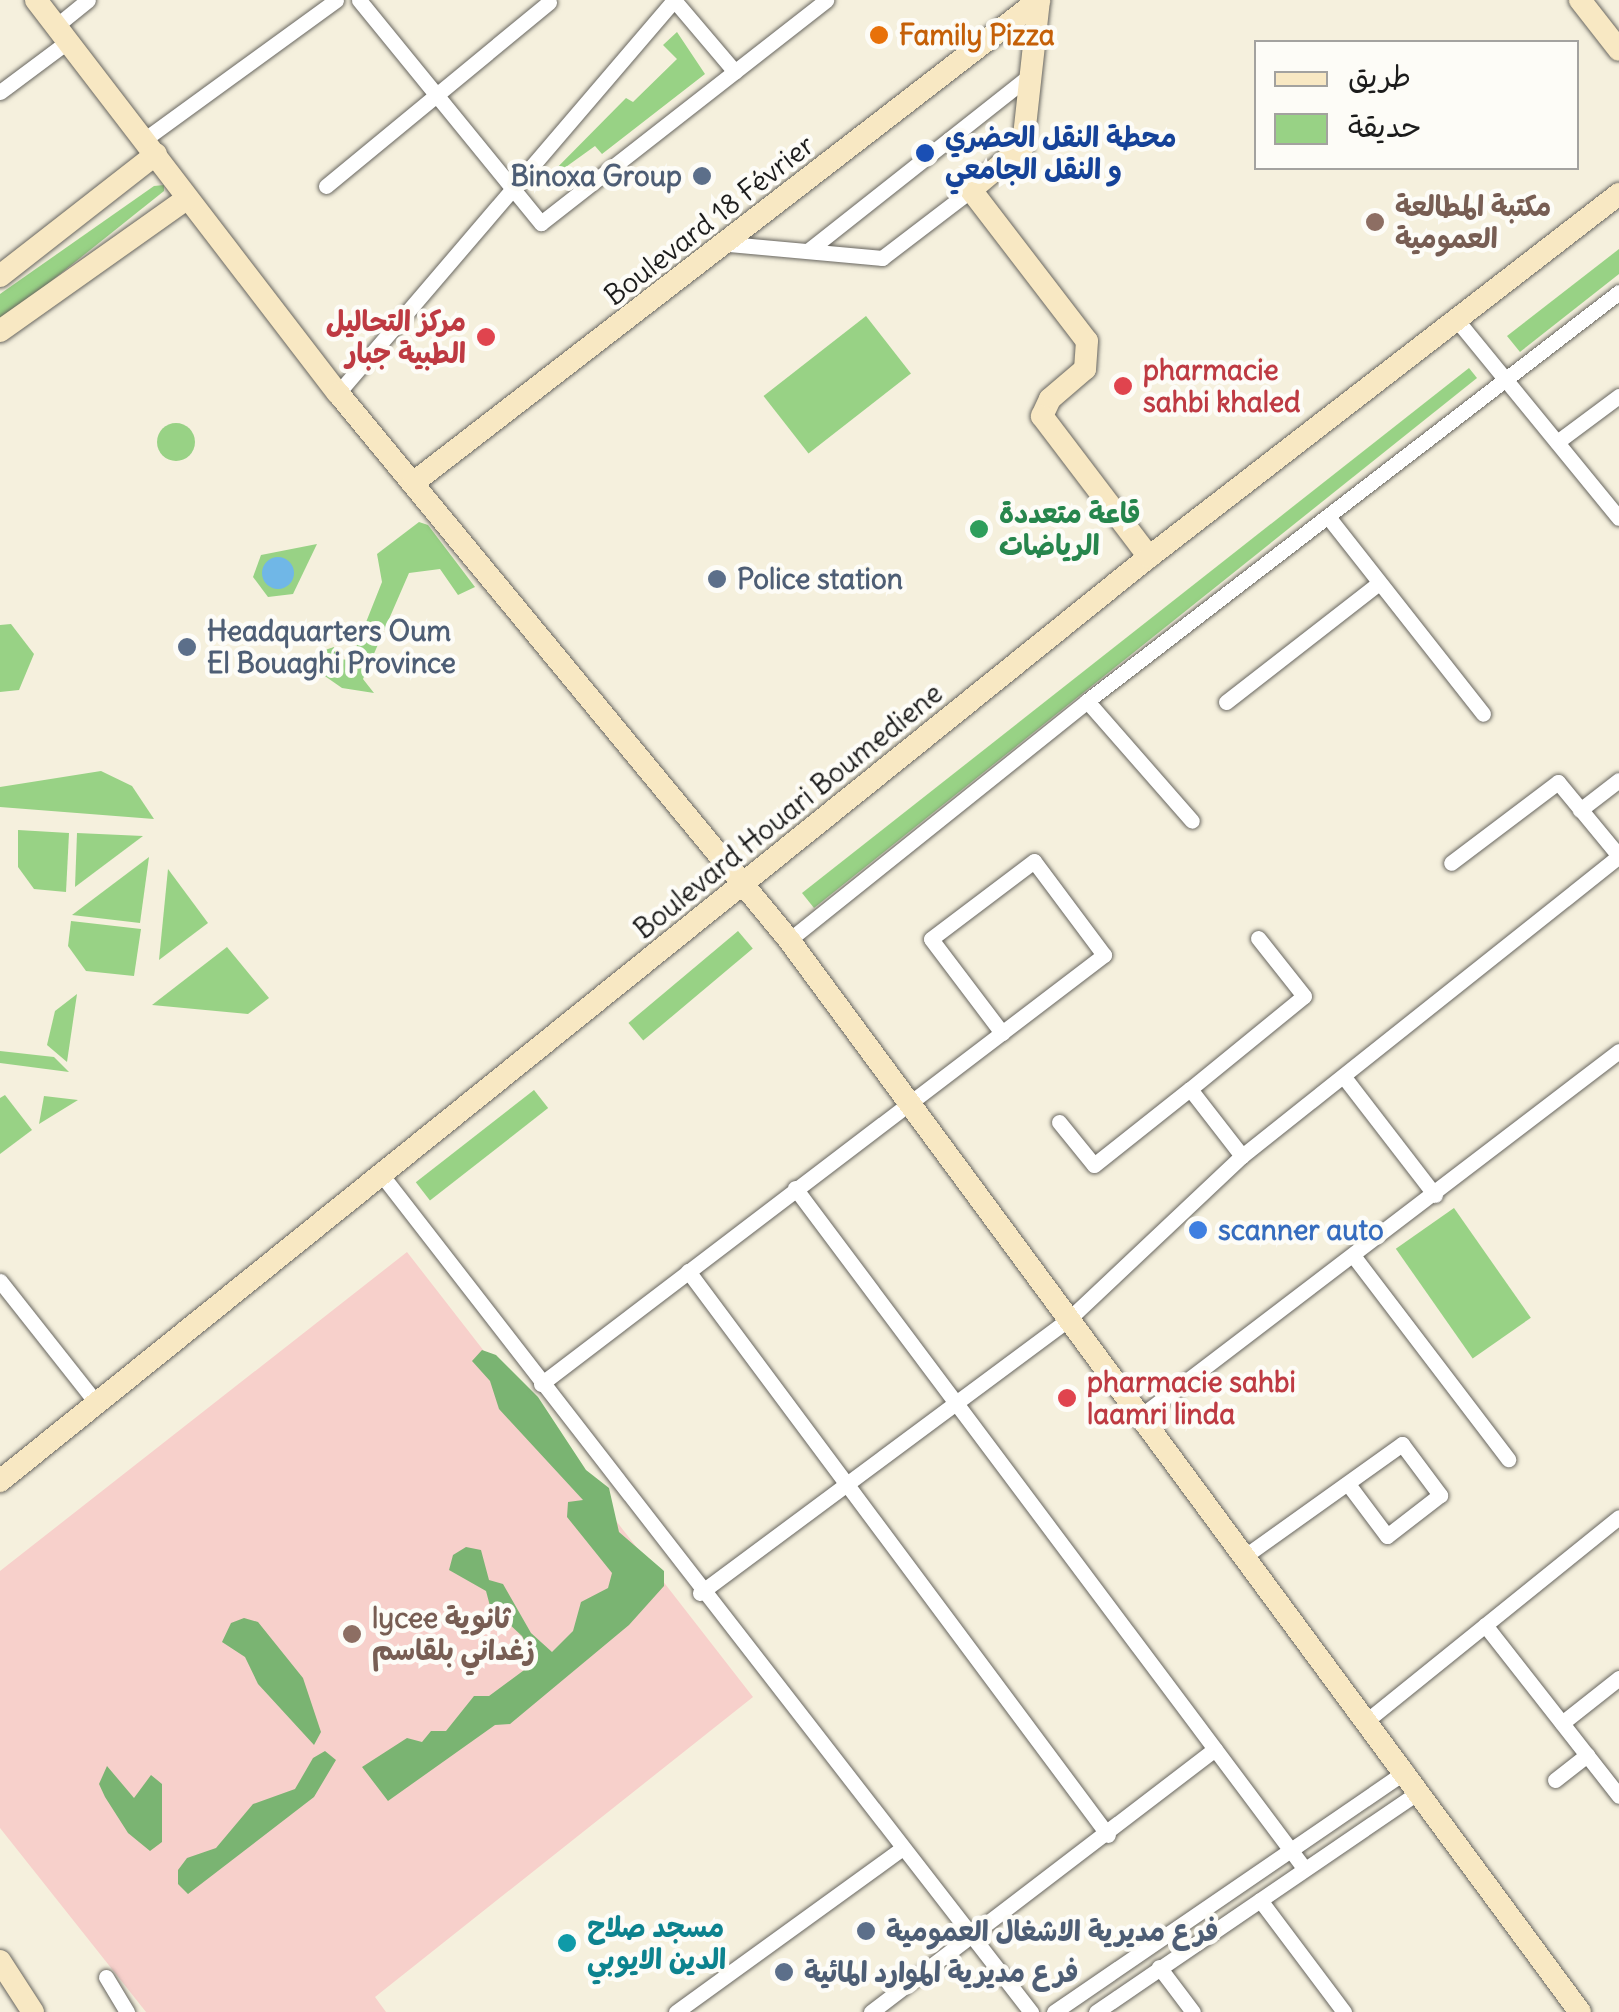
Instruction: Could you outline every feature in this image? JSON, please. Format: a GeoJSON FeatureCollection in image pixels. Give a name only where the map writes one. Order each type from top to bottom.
{"type":"FeatureCollection","features":[{"type":"Feature","properties":{"kind":"main road"},"geometry":{"type":"LineString","coordinates":[[36,0],[151,147],[185,200],[338,393],[789,940],[1071,1317],[1580,2012]]}},
{"type":"Feature","properties":{"kind":"main road"},"geometry":{"type":"LineString","coordinates":[[1039,0],[1023,146],[972,190],[1087,342],[1084,369],[1050,399],[1042,416],[1148,557]]}},
{"type":"Feature","properties":{"kind":"main road","name":"Boulevard 18 Février"},"geometry":{"type":"LineString","coordinates":[[413,483],[729,244],[1039,0]]}},
{"type":"Feature","properties":{"kind":"main road"},"geometry":{"type":"LineString","coordinates":[[1580,0],[1619,50]]}},
{"type":"Feature","properties":{"kind":"main road"},"geometry":{"type":"LineString","coordinates":[[0,276],[151,147]]}},
{"type":"Feature","properties":{"kind":"main road","name":"Boulevard Houari Boumediene"},"geometry":{"type":"LineString","coordinates":[[0,1481],[743,887],[1148,557],[1619,194]]}},
{"type":"Feature","properties":{"kind":"main road"},"geometry":{"type":"LineString","coordinates":[[0,331],[185,200]]}},
{"type":"Feature","properties":{"kind":"main road"},"geometry":{"type":"LineString","coordinates":[[0,1961],[34,2012]]}},
{"type":"Feature","properties":{"kind":"street"},"geometry":{"type":"LineString","coordinates":[[0,92],[62,34],[88,0]]}},
{"type":"Feature","properties":{"kind":"street"},"geometry":{"type":"LineString","coordinates":[[151,147],[336,0]]}},
{"type":"Feature","properties":{"kind":"street"},"geometry":{"type":"LineString","coordinates":[[359,0],[512,192],[542,223],[826,0]]}},
{"type":"Feature","properties":{"kind":"street"},"geometry":{"type":"LineString","coordinates":[[338,393],[674,0],[734,72]]}},
{"type":"Feature","properties":{"kind":"street"},"geometry":{"type":"LineString","coordinates":[[326,186],[432,94],[550,2]]}},
{"type":"Feature","properties":{"kind":"street"},"geometry":{"type":"LineString","coordinates":[[809,250],[1032,74]]}},
{"type":"Feature","properties":{"kind":"street"},"geometry":{"type":"LineString","coordinates":[[729,244],[882,258],[972,190]]}},
{"type":"Feature","properties":{"kind":"street"},"geometry":{"type":"LineString","coordinates":[[789,940],[1087,700],[1619,292]]}},
{"type":"Feature","properties":{"kind":"street"},"geometry":{"type":"LineString","coordinates":[[1456,320],[1619,518]]}},
{"type":"Feature","properties":{"kind":"street"},"geometry":{"type":"LineString","coordinates":[[1557,442],[1619,396]]}},
{"type":"Feature","properties":{"kind":"street"},"geometry":{"type":"LineString","coordinates":[[1329,518],[1483,714]]}},
{"type":"Feature","properties":{"kind":"street"},"geometry":{"type":"LineString","coordinates":[[1226,702],[1379,583]]}},
{"type":"Feature","properties":{"kind":"street"},"geometry":{"type":"LineString","coordinates":[[1087,700],[1192,821]]}},
{"type":"Feature","properties":{"kind":"street"},"geometry":{"type":"LineString","coordinates":[[1580,810],[1619,780]]}},
{"type":"Feature","properties":{"kind":"street"},"geometry":{"type":"LineString","coordinates":[[700,1593],[1071,1317],[1242,1156],[1619,856],[1558,782],[1451,863]]}},
{"type":"Feature","properties":{"kind":"street"},"geometry":{"type":"LineString","coordinates":[[541,1384],[796,1188],[1002,1033],[1104,955],[1034,861],[931,939],[1002,1033]]}},
{"type":"Feature","properties":{"kind":"street"},"geometry":{"type":"LineString","coordinates":[[1059,1122],[1094,1165],[1304,996],[1258,938]]}},
{"type":"Feature","properties":{"kind":"street"},"geometry":{"type":"LineString","coordinates":[[1142,1415],[1356,1258],[1619,1050]]}},
{"type":"Feature","properties":{"kind":"street"},"geometry":{"type":"LineString","coordinates":[[1344,1077],[1435,1195]]}},
{"type":"Feature","properties":{"kind":"street"},"geometry":{"type":"LineString","coordinates":[[1190,1089],[1242,1156]]}},
{"type":"Feature","properties":{"kind":"street"},"geometry":{"type":"LineString","coordinates":[[381,1174],[700,1593],[901,1849],[975,1935],[1032,2012]]}},
{"type":"Feature","properties":{"kind":"street"},"geometry":{"type":"LineString","coordinates":[[796,1188],[1304,1868]]}},
{"type":"Feature","properties":{"kind":"street"},"geometry":{"type":"LineString","coordinates":[[1356,1258],[1508,1459]]}},
{"type":"Feature","properties":{"kind":"street"},"geometry":{"type":"LineString","coordinates":[[688,1271],[850,1480],[1108,1834]]}},
{"type":"Feature","properties":{"kind":"street"},"geometry":{"type":"LineString","coordinates":[[0,1281],[98,1404]]}},
{"type":"Feature","properties":{"kind":"street"},"geometry":{"type":"LineString","coordinates":[[1245,1556],[1402,1444],[1440,1496],[1386,1536],[1348,1484]]}},
{"type":"Feature","properties":{"kind":"street"},"geometry":{"type":"LineString","coordinates":[[1365,1722],[1619,1518]]}},
{"type":"Feature","properties":{"kind":"street"},"geometry":{"type":"LineString","coordinates":[[1485,1626],[1619,1796]]}},
{"type":"Feature","properties":{"kind":"street"},"geometry":{"type":"LineString","coordinates":[[1562,1723],[1619,1678]]}},
{"type":"Feature","properties":{"kind":"street"},"geometry":{"type":"LineString","coordinates":[[871,2012],[1215,1750]]}},
{"type":"Feature","properties":{"kind":"street"},"geometry":{"type":"LineString","coordinates":[[1556,1780],[1587,1755]]}},
{"type":"Feature","properties":{"kind":"street"},"geometry":{"type":"LineString","coordinates":[[1054,2012],[1290,1848],[1413,1781]]}},
{"type":"Feature","properties":{"kind":"street"},"geometry":{"type":"LineString","coordinates":[[1096,2012],[1304,1868],[1413,1781]]}},
{"type":"Feature","properties":{"kind":"street"},"geometry":{"type":"LineString","coordinates":[[676,2012],[901,1849]]}},
{"type":"Feature","properties":{"kind":"street"},"geometry":{"type":"LineString","coordinates":[[1260,1900],[1344,2012]]}},
{"type":"Feature","properties":{"kind":"street"},"geometry":{"type":"LineString","coordinates":[[1159,1967],[1193,2012]]}},
{"type":"Feature","properties":{"kind":"street"},"geometry":{"type":"LineString","coordinates":[[106,1977],[127,2012]]}},
{"type":"Feature","properties":{"kind":"shaded area","name":"lycee ثانوية زغداني بلقاسم"},"geometry":{"type":"Polygon","coordinates":[[[407,1252],[753,1697],[375,1997],[386,2012],[146,2012],[0,1828],[0,1571],[407,1252]]]}},
{"type":"Feature","properties":{"kind":"green space"},"geometry":{"type":"Polygon","coordinates":[[[677,32],[705,74],[602,154],[595,146],[538,187],[626,98],[633,102],[677,59],[663,45],[677,32]]]}},
{"type":"Feature","properties":{"kind":"green space"},"geometry":{"type":"Polygon","coordinates":[[[164,185],[164,191],[0,322],[0,294],[154,186],[164,185]]]}},
{"type":"Feature","properties":{"kind":"green space"},"geometry":{"type":"Polygon","coordinates":[[[1619,249],[1619,274],[1520,352],[1507,336],[1619,249]]]}},
{"type":"Feature","properties":{"kind":"green space"},"geometry":{"type":"Polygon","coordinates":[[[866,316],[911,374],[809,454],[764,396],[866,316]]]}},
{"type":"Feature","properties":{"kind":"green space"},"geometry":{"type":"Polygon","coordinates":[[[1469,368],[1477,378],[814,908],[802,893],[1469,368]]]}},
{"type":"Feature","properties":{"kind":"green space"},"geometry":{"type":"Polygon","coordinates":[[[176,423],[189,429],[195,442],[189,455],[176,461],[163,455],[157,442],[163,429],[176,423]]]}},
{"type":"Feature","properties":{"kind":"green space"},"geometry":{"type":"Polygon","coordinates":[[[419,522],[428,525],[475,587],[458,595],[440,569],[409,573],[363,679],[374,693],[342,688],[319,672],[313,654],[334,647],[337,659],[351,660],[382,582],[377,554],[419,522]]]}},
{"type":"Feature","properties":{"kind":"green space"},"geometry":{"type":"Polygon","coordinates":[[[317,544],[293,594],[268,597],[253,577],[261,555],[317,544]]]}},
{"type":"Feature","properties":{"kind":"green space"},"geometry":{"type":"Polygon","coordinates":[[[11,624],[34,654],[19,690],[0,692],[0,625],[11,624]]]}},
{"type":"Feature","properties":{"kind":"green space"},"geometry":{"type":"Polygon","coordinates":[[[101,771],[132,786],[154,819],[0,807],[0,787],[101,771]]]}},
{"type":"Feature","properties":{"kind":"green space"},"geometry":{"type":"Polygon","coordinates":[[[18,830],[69,833],[66,892],[34,889],[18,867],[18,830]]]}},
{"type":"Feature","properties":{"kind":"green space"},"geometry":{"type":"Polygon","coordinates":[[[77,833],[143,836],[75,887],[77,833]]]}},
{"type":"Feature","properties":{"kind":"green space"},"geometry":{"type":"Polygon","coordinates":[[[149,857],[140,923],[72,915],[149,857]]]}},
{"type":"Feature","properties":{"kind":"green space"},"geometry":{"type":"Polygon","coordinates":[[[168,869],[208,923],[159,960],[168,869]]]}},
{"type":"Feature","properties":{"kind":"green space"},"geometry":{"type":"Polygon","coordinates":[[[71,921],[141,929],[134,976],[86,971],[68,946],[71,921]]]}},
{"type":"Feature","properties":{"kind":"green space"},"geometry":{"type":"Polygon","coordinates":[[[738,931],[753,949],[643,1041],[628,1023],[738,931]]]}},
{"type":"Feature","properties":{"kind":"green space"},"geometry":{"type":"Polygon","coordinates":[[[227,947],[269,998],[248,1014],[152,1005],[227,947]]]}},
{"type":"Feature","properties":{"kind":"green space"},"geometry":{"type":"Polygon","coordinates":[[[77,994],[67,1062],[47,1045],[55,1011],[77,994]]]}},
{"type":"Feature","properties":{"kind":"green space"},"geometry":{"type":"Polygon","coordinates":[[[0,1051],[54,1057],[69,1072],[0,1063],[0,1051]]]}},
{"type":"Feature","properties":{"kind":"green space"},"geometry":{"type":"Polygon","coordinates":[[[534,1090],[548,1108],[430,1200],[416,1182],[534,1090]]]}},
{"type":"Feature","properties":{"kind":"green space"},"geometry":{"type":"Polygon","coordinates":[[[5,1095],[32,1130],[0,1154],[0,1098],[5,1095]]]}},
{"type":"Feature","properties":{"kind":"green space"},"geometry":{"type":"Polygon","coordinates":[[[44,1096],[78,1100],[39,1124],[44,1096]]]}},
{"type":"Feature","properties":{"kind":"green space"},"geometry":{"type":"Polygon","coordinates":[[[1454,1208],[1531,1318],[1473,1358],[1396,1249],[1454,1208]]]}},
{"type":"Feature","properties":{"kind":"green space"},"geometry":{"type":"Polygon","coordinates":[[[482,1350],[496,1355],[538,1397],[586,1470],[609,1488],[619,1532],[664,1571],[664,1586],[629,1625],[510,1724],[495,1725],[388,1801],[362,1767],[407,1738],[422,1742],[431,1731],[446,1731],[474,1696],[489,1696],[535,1662],[522,1636],[490,1606],[486,1591],[449,1570],[453,1555],[466,1547],[481,1550],[489,1580],[503,1584],[531,1633],[552,1652],[573,1631],[581,1602],[608,1588],[612,1573],[567,1517],[568,1502],[583,1500],[499,1409],[490,1381],[472,1361],[482,1350]]]}},
{"type":"Feature","properties":{"kind":"green space"},"geometry":{"type":"Polygon","coordinates":[[[244,1618],[258,1622],[303,1678],[321,1732],[314,1745],[258,1684],[245,1657],[222,1642],[231,1623],[244,1618]]]}},
{"type":"Feature","properties":{"kind":"green space"},"geometry":{"type":"Polygon","coordinates":[[[325,1751],[336,1760],[314,1797],[188,1894],[178,1884],[178,1870],[187,1858],[216,1848],[253,1804],[295,1789],[313,1758],[325,1751]]]}},
{"type":"Feature","properties":{"kind":"green space"},"geometry":{"type":"Polygon","coordinates":[[[107,1766],[134,1798],[151,1775],[162,1784],[162,1842],[150,1851],[128,1833],[105,1797],[99,1784],[107,1766]]]}},
{"type":"Feature","properties":{"kind":"water"},"geometry":{"type":"Polygon","coordinates":[[[278,557],[289,562],[294,573],[289,584],[278,589],[267,584],[262,573],[267,562],[278,557]]]}},
{"type":"Feature","properties":{"kind":"place","name":"Family Pizza"},"geometry":{"type":"Point","coordinates":[879,35]}},
{"type":"Feature","properties":{"kind":"place","name":"محطة النقل الحضري و النقل الجامعي"},"geometry":{"type":"Point","coordinates":[925,153]}},
{"type":"Feature","properties":{"kind":"place","name":"Binoxa Group"},"geometry":{"type":"Point","coordinates":[702,176]}},
{"type":"Feature","properties":{"kind":"place","name":"مكتبة المطالعة العمومية"},"geometry":{"type":"Point","coordinates":[1375,222]}},
{"type":"Feature","properties":{"kind":"place","name":"مركز التحاليل الطبية جبار"},"geometry":{"type":"Point","coordinates":[486,337]}},
{"type":"Feature","properties":{"kind":"place","name":"pharmacie sahbi khaled"},"geometry":{"type":"Point","coordinates":[1123,386]}},
{"type":"Feature","properties":{"kind":"place","name":"قاعة متعددة الرياضات"},"geometry":{"type":"Point","coordinates":[979,529]}},
{"type":"Feature","properties":{"kind":"place","name":"Police station"},"geometry":{"type":"Point","coordinates":[717,579]}},
{"type":"Feature","properties":{"kind":"place","name":"Headquarters Oum El Bouaghi Province"},"geometry":{"type":"Point","coordinates":[187,647]}},
{"type":"Feature","properties":{"kind":"place","name":"scanner auto"},"geometry":{"type":"Point","coordinates":[1198,1230]}},
{"type":"Feature","properties":{"kind":"place","name":"pharmacie sahbi laamri linda"},"geometry":{"type":"Point","coordinates":[1067,1398]}},
{"type":"Feature","properties":{"kind":"place","name":"lycee ثانوية زغداني بلقاسم"},"geometry":{"type":"Point","coordinates":[352,1634]}},
{"type":"Feature","properties":{"kind":"place","name":"فرع مديرية الاشغال العمومية"},"geometry":{"type":"Point","coordinates":[866,1931]}},
{"type":"Feature","properties":{"kind":"place","name":"مسجد صلاح الدين الايوبي"},"geometry":{"type":"Point","coordinates":[567,1943]}},
{"type":"Feature","properties":{"kind":"place","name":"فرع مديرية الموارد المائية"},"geometry":{"type":"Point","coordinates":[784,1972]}}]}
